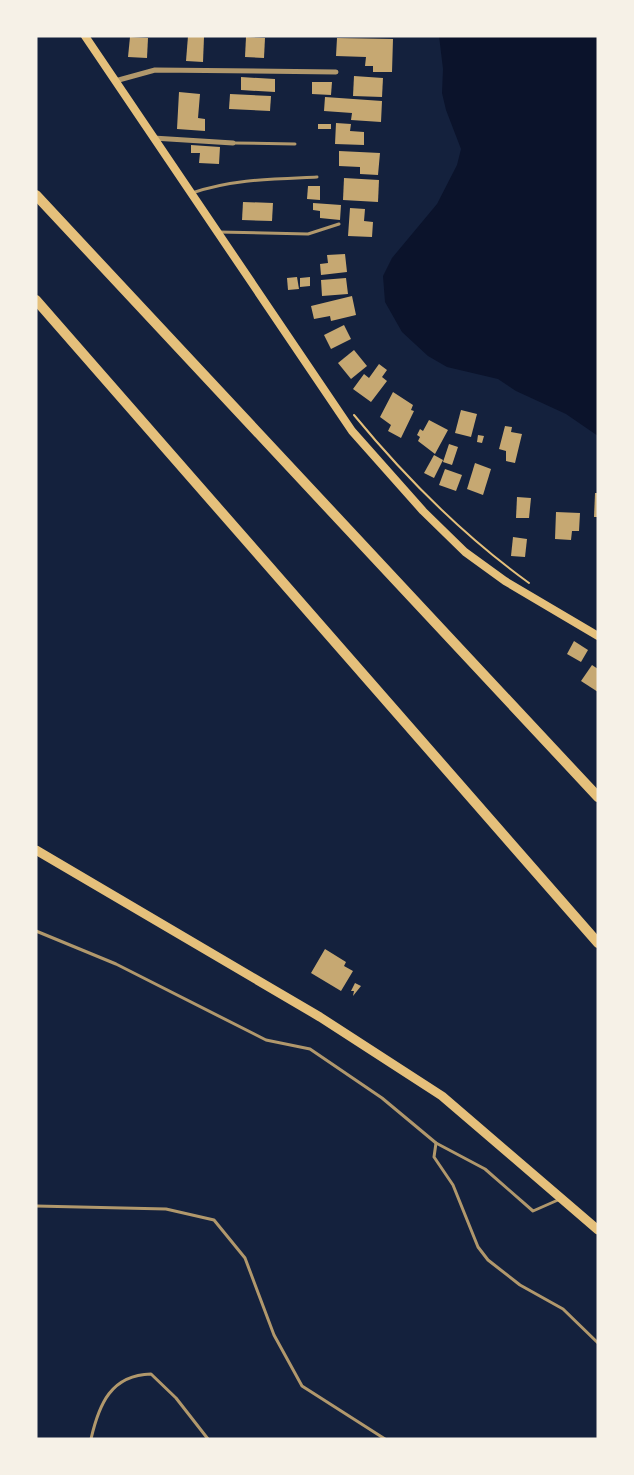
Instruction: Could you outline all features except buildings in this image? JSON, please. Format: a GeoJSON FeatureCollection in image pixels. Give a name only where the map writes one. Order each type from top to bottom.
{"type":"FeatureCollection","features":[{"type":"Feature","properties":{"kind":"highway"},"geometry":{"type":"LineString","coordinates":[[36,195],[598,797]]}},
{"type":"Feature","properties":{"kind":"highway"},"geometry":{"type":"LineString","coordinates":[[36,300],[598,943]]}},
{"type":"Feature","properties":{"kind":"main road"},"geometry":{"type":"LineString","coordinates":[[85,36],[352,431],[423,511],[465,552],[505,581],[598,636]]}},
{"type":"Feature","properties":{"kind":"main road"},"geometry":{"type":"LineString","coordinates":[[36,850],[320,1017],[442,1096],[598,1230]]}},
{"type":"Feature","properties":{"kind":"street"},"geometry":{"type":"LineString","coordinates":[[115,81],[155,70],[336,72]]}},
{"type":"Feature","properties":{"kind":"street"},"geometry":{"type":"LineString","coordinates":[[153,138],[233,143]]}},
{"type":"Feature","properties":{"kind":"lane"},"geometry":{"type":"LineString","coordinates":[[233,143],[295,144]]}},
{"type":"Feature","properties":{"kind":"lane"},"geometry":{"type":"LineString","coordinates":[[190,194],[219,184],[238,181],[317,177]]}},
{"type":"Feature","properties":{"kind":"lane"},"geometry":{"type":"LineString","coordinates":[[217,232],[308,234],[339,224]]}},
{"type":"Feature","properties":{"kind":"lane"},"geometry":{"type":"LineString","coordinates":[[36,931],[116,963],[266,1040],[310,1049],[382,1098],[436,1143],[485,1169],[532,1211],[562,1198]]}},
{"type":"Feature","properties":{"kind":"lane"},"geometry":{"type":"LineString","coordinates":[[436,1143],[434,1157],[453,1185],[478,1248],[488,1260],[520,1286],[562,1310],[598,1343]]}},
{"type":"Feature","properties":{"kind":"lane"},"geometry":{"type":"LineString","coordinates":[[36,1206],[166,1209],[214,1220],[245,1258],[274,1335],[302,1386],[385,1439]]}},
{"type":"Feature","properties":{"kind":"lane"},"geometry":{"type":"LineString","coordinates":[[91,1439],[105,1398],[121,1382],[134,1374],[151,1374],[176,1398],[208,1439]]}},
{"type":"Feature","properties":{"kind":"path"},"geometry":{"type":"LineString","coordinates":[[348,407],[378,443],[456,523],[485,550],[535,587]]}},
{"type":"Feature","properties":{"kind":"water"},"geometry":{"type":"Polygon","coordinates":[[[439,36],[598,36],[598,436],[566,414],[516,391],[498,379],[447,367],[428,356],[402,332],[385,302],[383,276],[392,258],[437,204],[457,165],[461,149],[442,93],[443,69],[439,36]]]}}]}
